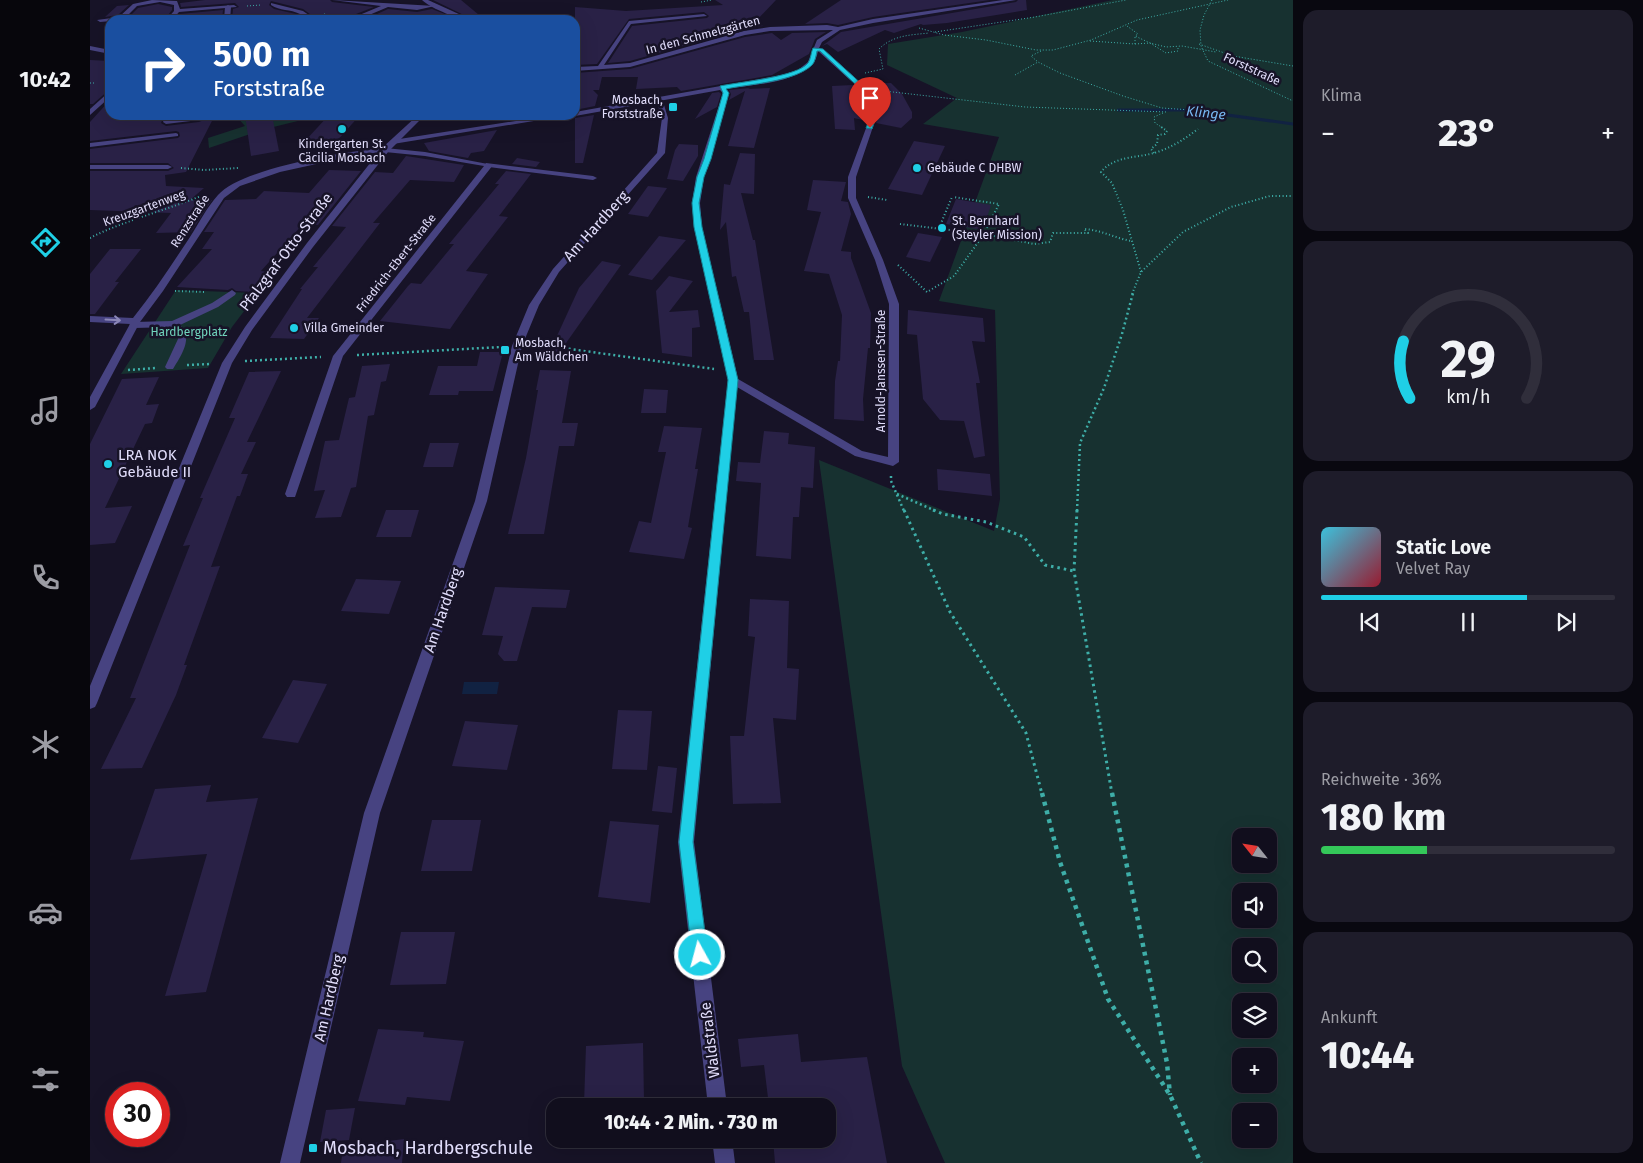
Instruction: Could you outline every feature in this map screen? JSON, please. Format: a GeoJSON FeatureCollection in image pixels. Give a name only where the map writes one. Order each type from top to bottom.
{"type":"FeatureCollection","features":[{"type":"Feature","properties":{"kind":"street"},"geometry":{"type":"LineString","coordinates":[[126,15],[135,6],[160,0],[175,2],[177,11],[173,15]]}},
{"type":"Feature","properties":{"kind":"street"},"geometry":{"type":"LineString","coordinates":[[219,8],[220,0]]}},
{"type":"Feature","properties":{"kind":"street"},"geometry":{"type":"LineString","coordinates":[[335,0],[417,8],[432,6]]}},
{"type":"Feature","properties":{"kind":"street"},"geometry":{"type":"LineString","coordinates":[[425,0],[432,6],[460,15]]}},
{"type":"Feature","properties":{"kind":"street"},"geometry":{"type":"LineString","coordinates":[[580,113],[722,88],[800,71],[811,63],[819,40],[838,29],[873,21],[1014,0]]}},
{"type":"Feature","properties":{"kind":"street"},"geometry":{"type":"LineString","coordinates":[[273,4],[279,8],[301,12],[306,15]]}},
{"type":"Feature","properties":{"kind":"street"},"geometry":{"type":"LineString","coordinates":[[364,15],[388,5]]}},
{"type":"Feature","properties":{"kind":"street"},"geometry":{"type":"LineString","coordinates":[[177,11],[231,7],[229,15]]}},
{"type":"Feature","properties":{"kind":"street"},"geometry":{"type":"LineString","coordinates":[[599,68],[629,23],[704,16]]}},
{"type":"Feature","properties":{"kind":"street"},"geometry":{"type":"LineString","coordinates":[[100,20],[105,20]]}},
{"type":"Feature","properties":{"kind":"street","name":"In den Schmelzgärten"},"geometry":{"type":"LineString","coordinates":[[580,69],[630,66],[744,33],[770,29],[827,27],[838,29]]}},
{"type":"Feature","properties":{"kind":"street"},"geometry":{"type":"LineString","coordinates":[[90,52],[93,49]]}},
{"type":"Feature","properties":{"kind":"street","name":"Arnold-Janssen-Straße"},"geometry":{"type":"LineString","coordinates":[[733,380],[859,454],[893,462],[894,304],[879,260],[852,198],[852,177],[875,112],[873,97],[821,50],[815,49]]}},
{"type":"Feature","properties":{"kind":"street","name":"Waldstraße"},"geometry":{"type":"LineString","coordinates":[[717,1098],[686,842],[733,380],[698,227],[696,203],[700,177],[726,93],[722,88]]}},
{"type":"Feature","properties":{"kind":"street"},"geometry":{"type":"LineString","coordinates":[[90,113],[105,98]]}},
{"type":"Feature","properties":{"kind":"street","name":"Am Hardberg"},"geometry":{"type":"LineString","coordinates":[[290,1163],[372,813],[481,501],[517,346],[534,305],[556,271],[661,153],[665,118],[661,105],[654,100]]}},
{"type":"Feature","properties":{"kind":"street"},"geometry":{"type":"LineString","coordinates":[[167,120],[166,122],[182,120]]}},
{"type":"Feature","properties":{"kind":"street","name":"Pfalzgraf-Otto-Straße"},"geometry":{"type":"LineString","coordinates":[[90,704],[227,362],[248,329],[305,252],[385,150],[417,120]]}},
{"type":"Feature","properties":{"kind":"street"},"geometry":{"type":"LineString","coordinates":[[393,142],[526,120]]}},
{"type":"Feature","properties":{"kind":"street"},"geometry":{"type":"LineString","coordinates":[[90,144],[176,135]]}},
{"type":"Feature","properties":{"kind":"street"},"geometry":{"type":"LineString","coordinates":[[385,150],[593,178]]}},
{"type":"Feature","properties":{"kind":"street","name":"Renzstraße"},"geometry":{"type":"LineString","coordinates":[[90,407],[135,323],[160,291],[221,196],[237,184],[278,170],[362,152],[385,150]]}},
{"type":"Feature","properties":{"kind":"street","name":"Friedrich-Ebert-Straße"},"geometry":{"type":"LineString","coordinates":[[291,494],[338,356],[489,165]]}},
{"type":"Feature","properties":{"kind":"street"},"geometry":{"type":"LineString","coordinates":[[90,167],[168,167]]}},
{"type":"Feature","properties":{"kind":"street"},"geometry":{"type":"LineString","coordinates":[[90,319],[174,324],[215,305],[232,293]]}},
{"type":"Feature","properties":{"kind":"street"},"geometry":{"type":"LineString","coordinates":[[170,367],[183,339],[182,330],[174,324]]}},
{"type":"Feature","properties":{"kind":"street"},"geometry":{"type":"LineString","coordinates":[[723,1148],[725,1163]]}},
{"type":"Feature","properties":{"kind":"path"},"geometry":{"type":"LineString","coordinates":[[848,74],[874,72],[883,69],[879,49],[890,40],[1035,17],[1126,0]]}},
{"type":"Feature","properties":{"kind":"path"},"geometry":{"type":"LineString","coordinates":[[1200,50],[1198,38],[1212,0]]}},
{"type":"Feature","properties":{"kind":"path"},"geometry":{"type":"LineString","coordinates":[[862,87],[1004,106],[1067,111],[1167,112],[1190,110],[1162,108],[1139,102],[1097,85],[1073,78],[1038,62],[1031,56],[1042,51],[1088,41],[1147,17],[1228,0]]}},
{"type":"Feature","properties":{"kind":"path"},"geometry":{"type":"LineString","coordinates":[[301,12],[323,15]]}},
{"type":"Feature","properties":{"kind":"path"},"geometry":{"type":"LineString","coordinates":[[1127,26],[1138,34],[1135,36],[1135,44]]}},
{"type":"Feature","properties":{"kind":"path"},"geometry":{"type":"LineString","coordinates":[[917,27],[931,32],[1042,51]]}},
{"type":"Feature","properties":{"kind":"path"},"geometry":{"type":"LineString","coordinates":[[1135,36],[1166,53],[1178,51],[1178,47]]}},
{"type":"Feature","properties":{"kind":"path"},"geometry":{"type":"LineString","coordinates":[[1088,41],[1178,47],[1293,66]]}},
{"type":"Feature","properties":{"kind":"path"},"geometry":{"type":"LineString","coordinates":[[1199,44],[1216,52]]}},
{"type":"Feature","properties":{"kind":"path","name":"Forststraße"},"geometry":{"type":"LineString","coordinates":[[1200,50],[1208,61],[1293,100]]}},
{"type":"Feature","properties":{"kind":"path"},"geometry":{"type":"LineString","coordinates":[[1016,75],[1038,62]]}},
{"type":"Feature","properties":{"kind":"path"},"geometry":{"type":"LineString","coordinates":[[90,84],[94,83]]}},
{"type":"Feature","properties":{"kind":"path"},"geometry":{"type":"LineString","coordinates":[[1154,153],[1151,150],[1157,144],[1158,135],[1165,134],[1167,131],[1156,125],[1154,117],[1167,112]]}},
{"type":"Feature","properties":{"kind":"path"},"geometry":{"type":"LineString","coordinates":[[1141,272],[1123,210],[1112,183],[1101,172],[1105,165],[1119,159],[1154,153],[1180,143],[1198,129]]}},
{"type":"Feature","properties":{"kind":"path"},"geometry":{"type":"LineString","coordinates":[[168,167],[204,170],[246,166]]}},
{"type":"Feature","properties":{"kind":"path","name":"Kreuzgartenweg"},"geometry":{"type":"LineString","coordinates":[[90,238],[115,225],[172,208],[204,195]]}},
{"type":"Feature","properties":{"kind":"path"},"geometry":{"type":"LineString","coordinates":[[1170,1095],[1165,1053],[1108,777],[1074,571],[1080,443],[1104,388],[1122,334],[1130,300],[1141,272],[1183,232],[1231,207],[1270,196],[1293,196]]}},
{"type":"Feature","properties":{"kind":"path"},"geometry":{"type":"LineString","coordinates":[[892,259],[927,292],[954,276],[984,234],[999,204],[953,197],[939,228]]}},
{"type":"Feature","properties":{"kind":"path"},"geometry":{"type":"LineString","coordinates":[[900,224],[984,234],[1041,245],[1050,242],[1053,233],[1088,233],[1084,229],[1100,231],[1116,238],[1131,241]]}},
{"type":"Feature","properties":{"kind":"path"},"geometry":{"type":"LineString","coordinates":[[160,291],[232,293]]}},
{"type":"Feature","properties":{"kind":"path"},"geometry":{"type":"LineString","coordinates":[[109,371],[532,344],[713,368]]}},
{"type":"Feature","properties":{"kind":"path"},"geometry":{"type":"LineString","coordinates":[[891,481],[950,612],[1026,733],[1060,862],[1108,999],[1170,1095],[1199,1161]]}},
{"type":"Feature","properties":{"kind":"path"},"geometry":{"type":"LineString","coordinates":[[896,494],[944,514],[986,522],[1024,537],[1045,565],[1074,571]]}},
{"type":"Feature","properties":{"kind":"green space"},"geometry":{"type":"Polygon","coordinates":[[[1113,0],[1293,0],[1293,1163],[945,1163],[902,1066],[819,460],[994,531],[1000,499],[995,310],[939,301],[999,137],[923,124],[957,98],[887,65],[888,44],[962,32],[1113,0]]]}},
{"type":"Feature","properties":{"kind":"green space"},"geometry":{"type":"Polygon","coordinates":[[[240,120],[302,120],[265,129],[209,148],[208,138],[245,126],[240,120]]]}},
{"type":"Feature","properties":{"kind":"green space","name":"Hardbergplatz"},"geometry":{"type":"Polygon","coordinates":[[[176,290],[258,293],[232,327],[208,368],[121,374],[176,290]]]}},
{"type":"Feature","properties":{"kind":"water"},"geometry":{"type":"Polygon","coordinates":[[[464,682],[499,682],[497,694],[462,694],[464,682]]]}},
{"type":"Feature","properties":{"kind":"building"},"geometry":{"type":"Polygon","coordinates":[[[205,0],[330,0],[332,2],[374,7],[356,15],[311,15],[303,9],[271,1],[269,5],[274,9],[298,15],[232,15],[233,9],[239,7],[235,3],[181,7],[180,3],[205,0]]]}},
{"type":"Feature","properties":{"kind":"building"},"geometry":{"type":"Polygon","coordinates":[[[433,0],[461,0],[479,15],[464,15],[433,0]]]}},
{"type":"Feature","properties":{"kind":"building"},"geometry":{"type":"Polygon","coordinates":[[[715,0],[776,0],[756,21],[763,26],[743,29],[630,61],[608,63],[632,26],[707,18],[709,16],[704,12],[629,19],[597,64],[580,65],[580,15],[575,15],[575,7],[626,11],[723,5],[715,0]]]}},
{"type":"Feature","properties":{"kind":"building"},"geometry":{"type":"Polygon","coordinates":[[[841,0],[990,0],[873,17],[838,25],[827,23],[805,24],[841,0]]]}},
{"type":"Feature","properties":{"kind":"building"},"geometry":{"type":"Polygon","coordinates":[[[1018,0],[1026,0],[1027,10],[947,23],[921,24],[894,33],[885,30],[838,52],[827,44],[822,46],[841,32],[1016,2],[1018,0]]]}},
{"type":"Feature","properties":{"kind":"building"},"geometry":{"type":"Polygon","coordinates":[[[158,4],[172,7],[172,10],[168,15],[131,15],[138,8],[158,4]]]}},
{"type":"Feature","properties":{"kind":"building"},"geometry":{"type":"Polygon","coordinates":[[[129,5],[118,15],[107,15],[117,6],[129,5]]]}},
{"type":"Feature","properties":{"kind":"building"},"geometry":{"type":"Polygon","coordinates":[[[388,9],[417,12],[432,9],[447,15],[375,15],[388,9]]]}},
{"type":"Feature","properties":{"kind":"building"},"geometry":{"type":"Polygon","coordinates":[[[223,10],[222,15],[180,14],[223,10]]]}},
{"type":"Feature","properties":{"kind":"building"},"geometry":{"type":"Polygon","coordinates":[[[826,32],[815,39],[809,54],[772,75],[681,91],[677,87],[636,89],[638,77],[602,77],[599,90],[593,90],[598,95],[595,106],[580,109],[580,73],[630,69],[745,37],[772,33],[781,40],[792,33],[826,32]]]}},
{"type":"Feature","properties":{"kind":"building"},"geometry":{"type":"Polygon","coordinates":[[[90,60],[105,61],[105,93],[93,104],[90,104],[90,60]]]}},
{"type":"Feature","properties":{"kind":"building"},"geometry":{"type":"Polygon","coordinates":[[[891,83],[902,94],[912,112],[912,118],[901,128],[876,123],[880,112],[878,97],[865,84],[891,83]]]}},
{"type":"Feature","properties":{"kind":"building"},"geometry":{"type":"Polygon","coordinates":[[[853,85],[868,99],[870,112],[867,121],[854,118],[855,130],[835,129],[832,86],[853,85]]]}},
{"type":"Feature","properties":{"kind":"building"},"geometry":{"type":"Polygon","coordinates":[[[750,88],[748,89],[770,88],[754,148],[728,146],[745,91],[729,100],[731,94],[729,90],[750,88]]]}},
{"type":"Feature","properties":{"kind":"building"},"geometry":{"type":"Polygon","coordinates":[[[719,92],[721,94],[717,107],[695,119],[712,93],[719,92]]]}},
{"type":"Feature","properties":{"kind":"building"},"geometry":{"type":"Polygon","coordinates":[[[105,106],[105,120],[162,120],[161,123],[166,126],[212,120],[186,172],[165,175],[166,186],[204,188],[190,200],[212,200],[191,232],[156,233],[171,213],[90,210],[90,171],[168,171],[174,168],[168,163],[90,163],[90,149],[178,138],[180,136],[179,132],[176,131],[90,141],[90,122],[105,106]]]}},
{"type":"Feature","properties":{"kind":"building"},"geometry":{"type":"Polygon","coordinates":[[[594,115],[583,163],[575,163],[575,120],[580,120],[580,117],[594,115]]]}},
{"type":"Feature","properties":{"kind":"building"},"geometry":{"type":"Polygon","coordinates":[[[246,120],[273,120],[279,151],[251,156],[246,120]]]}},
{"type":"Feature","properties":{"kind":"building"},"geometry":{"type":"Polygon","coordinates":[[[324,120],[356,120],[335,143],[305,141],[324,120]]]}},
{"type":"Feature","properties":{"kind":"building"},"geometry":{"type":"Polygon","coordinates":[[[497,130],[484,151],[471,153],[468,158],[429,151],[424,143],[497,130]]]}},
{"type":"Feature","properties":{"kind":"building","name":"Gebäude C DHBW"},"geometry":{"type":"Polygon","coordinates":[[[914,141],[945,146],[922,195],[888,189],[914,141]]]}},
{"type":"Feature","properties":{"kind":"building"},"geometry":{"type":"Polygon","coordinates":[[[679,144],[698,145],[698,156],[683,181],[667,179],[675,150],[679,144]]]}},
{"type":"Feature","properties":{"kind":"building"},"geometry":{"type":"Polygon","coordinates":[[[740,153],[755,154],[754,194],[741,193],[753,240],[755,240],[774,360],[754,360],[749,312],[744,312],[736,276],[732,277],[726,222],[720,230],[724,184],[730,185],[740,153]]]}},
{"type":"Feature","properties":{"kind":"building"},"geometry":{"type":"Polygon","coordinates":[[[406,156],[464,165],[454,182],[410,180],[373,223],[380,223],[307,318],[319,318],[304,339],[270,338],[302,289],[300,289],[318,267],[313,267],[346,227],[332,226],[375,172],[393,173],[406,156]]]}},
{"type":"Feature","properties":{"kind":"building"},"geometry":{"type":"Polygon","coordinates":[[[517,158],[540,162],[536,167],[512,164],[517,158]]]}},
{"type":"Feature","properties":{"kind":"building"},"geometry":{"type":"Polygon","coordinates":[[[329,170],[361,171],[318,225],[303,224],[261,271],[268,272],[252,292],[236,291],[232,288],[228,290],[177,287],[212,249],[202,249],[214,232],[204,232],[225,200],[256,199],[264,191],[309,193],[329,170]]]}},
{"type":"Feature","properties":{"kind":"building"},"geometry":{"type":"Polygon","coordinates":[[[506,171],[531,174],[499,216],[508,217],[466,271],[488,274],[450,329],[380,321],[411,283],[421,284],[454,244],[449,244],[499,184],[495,184],[506,171]]]}},
{"type":"Feature","properties":{"kind":"building"},"geometry":{"type":"Polygon","coordinates":[[[813,180],[846,182],[841,201],[848,202],[851,214],[841,251],[851,252],[851,258],[871,313],[870,348],[868,348],[863,399],[864,421],[834,419],[835,381],[838,361],[840,361],[842,315],[829,274],[804,271],[821,212],[807,210],[813,180]]]}},
{"type":"Feature","properties":{"kind":"building"},"geometry":{"type":"Polygon","coordinates":[[[648,186],[667,188],[648,217],[628,214],[648,186]]]}},
{"type":"Feature","properties":{"kind":"building"},"geometry":{"type":"Polygon","coordinates":[[[956,199],[991,205],[983,230],[946,224],[956,199]]]}},
{"type":"Feature","properties":{"kind":"building"},"geometry":{"type":"Polygon","coordinates":[[[918,233],[942,237],[930,262],[906,257],[918,233]]]}},
{"type":"Feature","properties":{"kind":"building"},"geometry":{"type":"Polygon","coordinates":[[[659,236],[686,240],[652,280],[628,275],[659,236]]]}},
{"type":"Feature","properties":{"kind":"building"},"geometry":{"type":"Polygon","coordinates":[[[110,249],[141,249],[115,282],[119,282],[95,314],[90,314],[90,274],[110,249]]]}},
{"type":"Feature","properties":{"kind":"building"},"geometry":{"type":"Polygon","coordinates":[[[602,261],[621,265],[559,353],[551,349],[579,288],[602,261]]]}},
{"type":"Feature","properties":{"kind":"building"},"geometry":{"type":"Polygon","coordinates":[[[669,276],[693,281],[669,312],[698,310],[700,327],[692,328],[692,357],[662,353],[656,291],[669,276]]]}},
{"type":"Feature","properties":{"kind":"building"},"geometry":{"type":"Polygon","coordinates":[[[908,310],[983,318],[985,342],[972,341],[980,383],[976,383],[985,456],[974,458],[964,421],[940,420],[923,399],[917,335],[907,334],[908,310]]]}},
{"type":"Feature","properties":{"kind":"building"},"geometry":{"type":"Polygon","coordinates":[[[480,352],[503,352],[493,391],[459,391],[458,395],[429,395],[438,366],[477,366],[480,352]]]}},
{"type":"Feature","properties":{"kind":"building"},"geometry":{"type":"Polygon","coordinates":[[[390,364],[386,381],[381,382],[374,415],[368,416],[356,487],[351,488],[341,517],[315,518],[325,490],[314,491],[325,441],[339,440],[349,398],[355,397],[362,366],[390,364]]]}},
{"type":"Feature","properties":{"kind":"building"},"geometry":{"type":"Polygon","coordinates":[[[540,370],[571,371],[562,423],[578,423],[574,446],[559,446],[544,534],[508,534],[526,458],[540,370]]]}},
{"type":"Feature","properties":{"kind":"building"},"geometry":{"type":"Polygon","coordinates":[[[281,371],[247,442],[256,442],[241,474],[248,474],[240,496],[237,496],[211,567],[220,566],[184,665],[187,665],[176,695],[142,768],[101,769],[136,698],[130,698],[190,545],[183,546],[203,498],[200,498],[235,418],[229,418],[249,372],[281,371]]]}},
{"type":"Feature","properties":{"kind":"building"},"geometry":{"type":"Polygon","coordinates":[[[159,377],[146,405],[159,404],[152,423],[145,424],[105,508],[132,506],[115,543],[90,545],[90,444],[122,379],[159,377]]]}},
{"type":"Feature","properties":{"kind":"building"},"geometry":{"type":"Polygon","coordinates":[[[644,389],[668,390],[666,413],[641,413],[644,389]]]}},
{"type":"Feature","properties":{"kind":"building"},"geometry":{"type":"Polygon","coordinates":[[[664,426],[702,428],[695,469],[698,469],[688,527],[692,528],[684,559],[629,552],[639,521],[651,523],[666,452],[658,452],[664,426]]]}},
{"type":"Feature","properties":{"kind":"building"},"geometry":{"type":"Polygon","coordinates":[[[764,431],[789,433],[788,444],[815,447],[813,488],[801,487],[799,517],[793,517],[791,559],[756,556],[761,483],[736,481],[738,462],[760,463],[764,431]]]}},
{"type":"Feature","properties":{"kind":"building"},"geometry":{"type":"Polygon","coordinates":[[[430,443],[459,443],[453,467],[423,467],[430,443]]]}},
{"type":"Feature","properties":{"kind":"building"},"geometry":{"type":"Polygon","coordinates":[[[937,469],[990,474],[992,496],[938,490],[937,469]]]}},
{"type":"Feature","properties":{"kind":"building"},"geometry":{"type":"Polygon","coordinates":[[[386,510],[419,510],[411,537],[376,537],[386,510]]]}},
{"type":"Feature","properties":{"kind":"building"},"geometry":{"type":"Polygon","coordinates":[[[356,579],[401,581],[389,614],[341,611],[356,579]]]}},
{"type":"Feature","properties":{"kind":"building"},"geometry":{"type":"Polygon","coordinates":[[[495,587],[570,590],[566,608],[532,607],[517,661],[504,661],[498,654],[503,636],[482,635],[495,587]]]}},
{"type":"Feature","properties":{"kind":"building"},"geometry":{"type":"Polygon","coordinates":[[[750,599],[789,601],[787,668],[799,669],[796,720],[773,718],[781,803],[733,804],[730,736],[744,736],[755,637],[748,636],[750,599]]]}},
{"type":"Feature","properties":{"kind":"building"},"geometry":{"type":"Polygon","coordinates":[[[293,680],[327,684],[298,743],[262,738],[293,680]]]}},
{"type":"Feature","properties":{"kind":"building"},"geometry":{"type":"Polygon","coordinates":[[[618,710],[652,711],[647,770],[612,769],[618,710]]]}},
{"type":"Feature","properties":{"kind":"building"},"geometry":{"type":"Polygon","coordinates":[[[465,721],[518,725],[507,770],[452,766],[465,721]]]}},
{"type":"Feature","properties":{"kind":"building"},"geometry":{"type":"Polygon","coordinates":[[[658,766],[677,768],[672,813],[652,811],[658,766]]]}},
{"type":"Feature","properties":{"kind":"building"},"geometry":{"type":"Polygon","coordinates":[[[211,785],[206,802],[258,798],[206,992],[165,996],[207,854],[130,860],[155,789],[211,785]]]}},
{"type":"Feature","properties":{"kind":"building"},"geometry":{"type":"Polygon","coordinates":[[[432,820],[481,820],[472,871],[421,871],[432,820]]]}},
{"type":"Feature","properties":{"kind":"building"},"geometry":{"type":"Polygon","coordinates":[[[610,821],[659,825],[650,903],[598,897],[610,821]]]}},
{"type":"Feature","properties":{"kind":"building"},"geometry":{"type":"Polygon","coordinates":[[[401,932],[455,932],[446,984],[390,985],[401,932]]]}},
{"type":"Feature","properties":{"kind":"building"},"geometry":{"type":"Polygon","coordinates":[[[378,1029],[424,1032],[423,1037],[464,1041],[450,1101],[407,1097],[405,1105],[358,1101],[378,1029]]]}},
{"type":"Feature","properties":{"kind":"building"},"geometry":{"type":"Polygon","coordinates":[[[798,1034],[801,1062],[867,1057],[887,1163],[775,1163],[774,1148],[836,1148],[836,1098],[768,1098],[764,1065],[741,1067],[738,1039],[798,1034]]]}},
{"type":"Feature","properties":{"kind":"building"},"geometry":{"type":"Polygon","coordinates":[[[643,1043],[644,1098],[584,1098],[586,1046],[643,1043]]]}},
{"type":"Feature","properties":{"kind":"building"},"geometry":{"type":"Polygon","coordinates":[[[355,1108],[349,1140],[320,1142],[326,1110],[355,1108]]]}},
{"type":"Feature","properties":{"kind":"building"},"geometry":{"type":"Polygon","coordinates":[[[404,1139],[402,1163],[341,1163],[343,1147],[404,1139]]]}},
{"type":"Feature","properties":{"kind":"waterway","name":"Klinge"},"geometry":{"type":"LineString","coordinates":[[1118,110],[1191,110],[1293,124]]}},
{"type":"Feature","properties":{"kind":"place","name":"Mosbach, Forststraße"},"geometry":{"type":"Point","coordinates":[673,107]}},
{"type":"Feature","properties":{"kind":"place","name":"Kindergarten St. Cäcilia Mosbach"},"geometry":{"type":"Point","coordinates":[342,129]}},
{"type":"Feature","properties":{"kind":"place","name":"Gebäude C DHBW"},"geometry":{"type":"Point","coordinates":[917,168]}},
{"type":"Feature","properties":{"kind":"place","name":"St. Bernhard (Steyler Mission)"},"geometry":{"type":"Point","coordinates":[942,228]}},
{"type":"Feature","properties":{"kind":"place","name":"Villa Gmeinder"},"geometry":{"type":"Point","coordinates":[294,328]}},
{"type":"Feature","properties":{"kind":"place","name":"Mosbach, Am Wäldchen"},"geometry":{"type":"Point","coordinates":[505,350]}},
{"type":"Feature","properties":{"kind":"place","name":"LRA NOK Gebäude II"},"geometry":{"type":"Point","coordinates":[108,464]}},
{"type":"Feature","properties":{"kind":"place","name":"Mosbach, Hardbergschule"},"geometry":{"type":"Point","coordinates":[313,1148]}},
{"type":"Feature","properties":{"kind":"route"},"geometry":{"type":"LineString","coordinates":[[700,955],[686,842],[733,380],[698,227],[696,203],[700,177],[726,93],[722,88],[800,71],[811,63],[815,49],[821,50],[873,97],[875,112],[870,128]]}}]}
